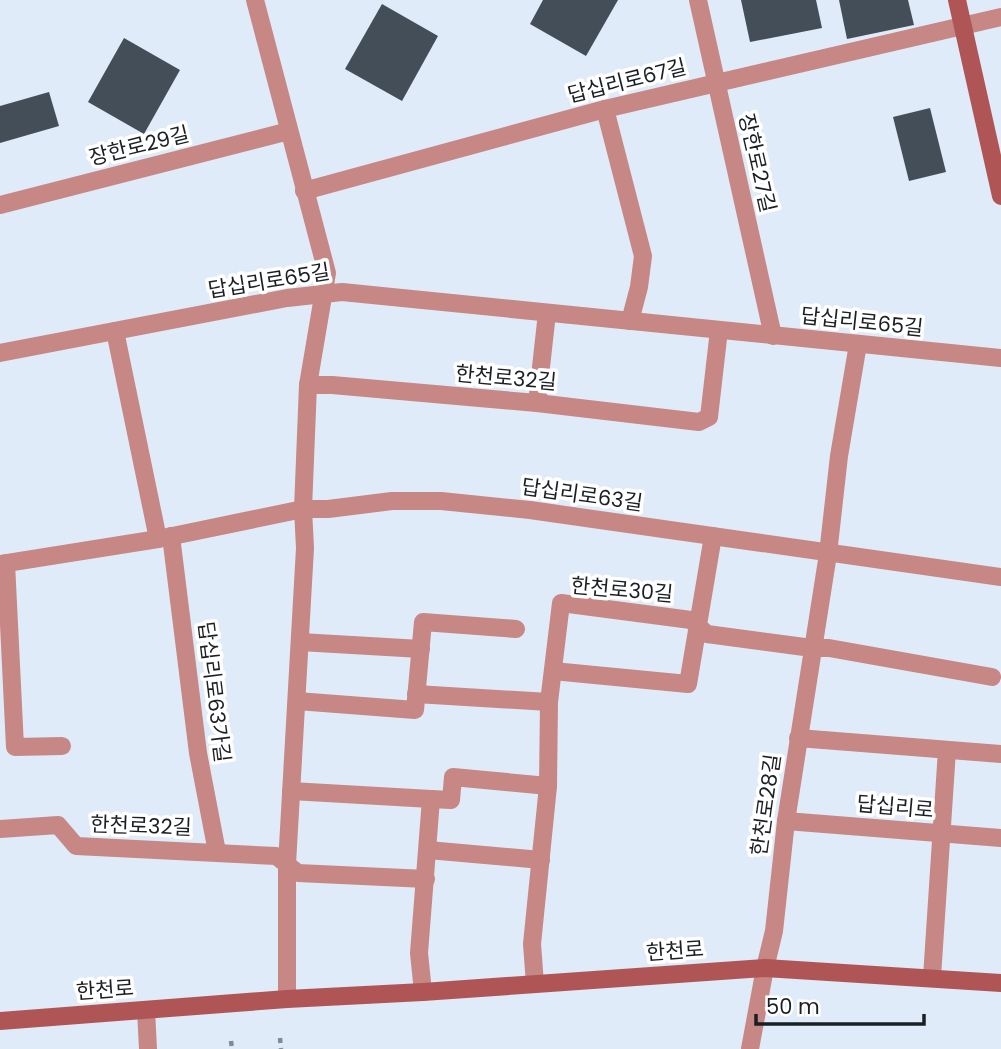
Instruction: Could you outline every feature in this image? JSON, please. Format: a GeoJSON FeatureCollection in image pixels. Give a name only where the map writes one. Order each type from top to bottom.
{"type":"FeatureCollection","features":[{"type":"Feature","properties":{"kind":"main road"},"geometry":{"type":"LineString","coordinates":[[957,0],[1001,196]]}},
{"type":"Feature","properties":{"kind":"main road","name":"한천로"},"geometry":{"type":"LineString","coordinates":[[0,1021],[287,999],[765,968],[1001,983]]}},
{"type":"Feature","properties":{"kind":"street"},"geometry":{"type":"LineString","coordinates":[[255,0],[327,273],[308,385],[303,509],[305,548],[286,864],[287,999]]}},
{"type":"Feature","properties":{"kind":"street","name":"장한로27길"},"geometry":{"type":"LineString","coordinates":[[698,0],[773,336]]}},
{"type":"Feature","properties":{"kind":"street","name":"답십리로67길"},"geometry":{"type":"LineString","coordinates":[[304,191],[605,108],[1001,17]]}},
{"type":"Feature","properties":{"kind":"street"},"geometry":{"type":"LineString","coordinates":[[605,108],[643,256],[631,321]]}},
{"type":"Feature","properties":{"kind":"street","name":"장한로29길"},"geometry":{"type":"LineString","coordinates":[[0,205],[289,131]]}},
{"type":"Feature","properties":{"kind":"street","name":"답십리로65길"},"geometry":{"type":"LineString","coordinates":[[0,353],[287,298],[342,292],[1001,358]]}},
{"type":"Feature","properties":{"kind":"street"},"geometry":{"type":"LineString","coordinates":[[537,403],[548,313]]}},
{"type":"Feature","properties":{"kind":"street","name":"한천로32길"},"geometry":{"type":"LineString","coordinates":[[308,385],[537,403],[699,422],[709,417],[719,330]]}},
{"type":"Feature","properties":{"kind":"street"},"geometry":{"type":"LineString","coordinates":[[115,331],[164,537]]}},
{"type":"Feature","properties":{"kind":"street","name":"한천로28길"},"geometry":{"type":"LineString","coordinates":[[750,1049],[774,931],[786,821],[858,344]]}},
{"type":"Feature","properties":{"kind":"street","name":"답십리로63길"},"geometry":{"type":"LineString","coordinates":[[62,746],[15,747],[3,564],[164,537],[303,509],[328,509],[392,501],[441,501],[530,510],[1001,577]]}},
{"type":"Feature","properties":{"kind":"street","name":"한천로30길"},"geometry":{"type":"LineString","coordinates":[[553,671],[688,684],[713,536]]}},
{"type":"Feature","properties":{"kind":"street","name":"답십리로63가길"},"geometry":{"type":"LineString","coordinates":[[164,537],[198,753],[217,852]]}},
{"type":"Feature","properties":{"kind":"street","name":"한천로30길"},"geometry":{"type":"LineString","coordinates":[[535,984],[532,944],[548,786],[549,702],[561,603],[691,620],[707,634],[812,648]]}},
{"type":"Feature","properties":{"kind":"street"},"geometry":{"type":"LineString","coordinates":[[416,702],[424,622],[516,629]]}},
{"type":"Feature","properties":{"kind":"street"},"geometry":{"type":"LineString","coordinates":[[300,642],[421,649]]}},
{"type":"Feature","properties":{"kind":"street"},"geometry":{"type":"LineString","coordinates":[[812,648],[830,648],[992,677]]}},
{"type":"Feature","properties":{"kind":"street"},"geometry":{"type":"LineString","coordinates":[[297,701],[549,702]]}},
{"type":"Feature","properties":{"kind":"street"},"geometry":{"type":"LineString","coordinates":[[798,738],[1001,754]]}},
{"type":"Feature","properties":{"kind":"street"},"geometry":{"type":"LineString","coordinates":[[932,977],[947,750]]}},
{"type":"Feature","properties":{"kind":"street"},"geometry":{"type":"LineString","coordinates":[[291,791],[451,800],[453,777],[548,786]]}},
{"type":"Feature","properties":{"kind":"street"},"geometry":{"type":"LineString","coordinates":[[423,992],[419,953],[431,799]]}},
{"type":"Feature","properties":{"kind":"street","name":"답십리로"},"geometry":{"type":"LineString","coordinates":[[786,821],[1001,838]]}},
{"type":"Feature","properties":{"kind":"street","name":"한천로32길"},"geometry":{"type":"LineString","coordinates":[[0,829],[58,825],[76,846],[276,856],[298,873],[426,879]]}},
{"type":"Feature","properties":{"kind":"street"},"geometry":{"type":"LineString","coordinates":[[428,850],[541,860]]}},
{"type":"Feature","properties":{"kind":"street"},"geometry":{"type":"LineString","coordinates":[[146,1010],[148,1049]]}},
{"type":"Feature","properties":{"kind":"path"},"geometry":{"type":"LineString","coordinates":[[280,1038],[281,1049]]}},
{"type":"Feature","properties":{"kind":"path"},"geometry":{"type":"LineString","coordinates":[[231,1041],[232,1049]]}},
{"type":"Feature","properties":{"kind":"building"},"geometry":{"type":"Polygon","coordinates":[[[543,0],[618,0],[586,56],[530,24],[543,0]]]}},
{"type":"Feature","properties":{"kind":"building"},"geometry":{"type":"Polygon","coordinates":[[[741,0],[816,0],[822,28],[750,42],[741,0]]]}},
{"type":"Feature","properties":{"kind":"building"},"geometry":{"type":"Polygon","coordinates":[[[839,0],[908,0],[914,25],[847,39],[839,0]]]}},
{"type":"Feature","properties":{"kind":"building"},"geometry":{"type":"Polygon","coordinates":[[[382,4],[438,36],[402,101],[345,69],[382,4]]]}},
{"type":"Feature","properties":{"kind":"building"},"geometry":{"type":"Polygon","coordinates":[[[124,38],[180,70],[144,134],[88,102],[124,38]]]}},
{"type":"Feature","properties":{"kind":"building"},"geometry":{"type":"Polygon","coordinates":[[[49,92],[59,126],[0,143],[0,106],[49,92]]]}},
{"type":"Feature","properties":{"kind":"building"},"geometry":{"type":"Polygon","coordinates":[[[930,108],[946,172],[909,181],[893,117],[930,108]]]}}]}
